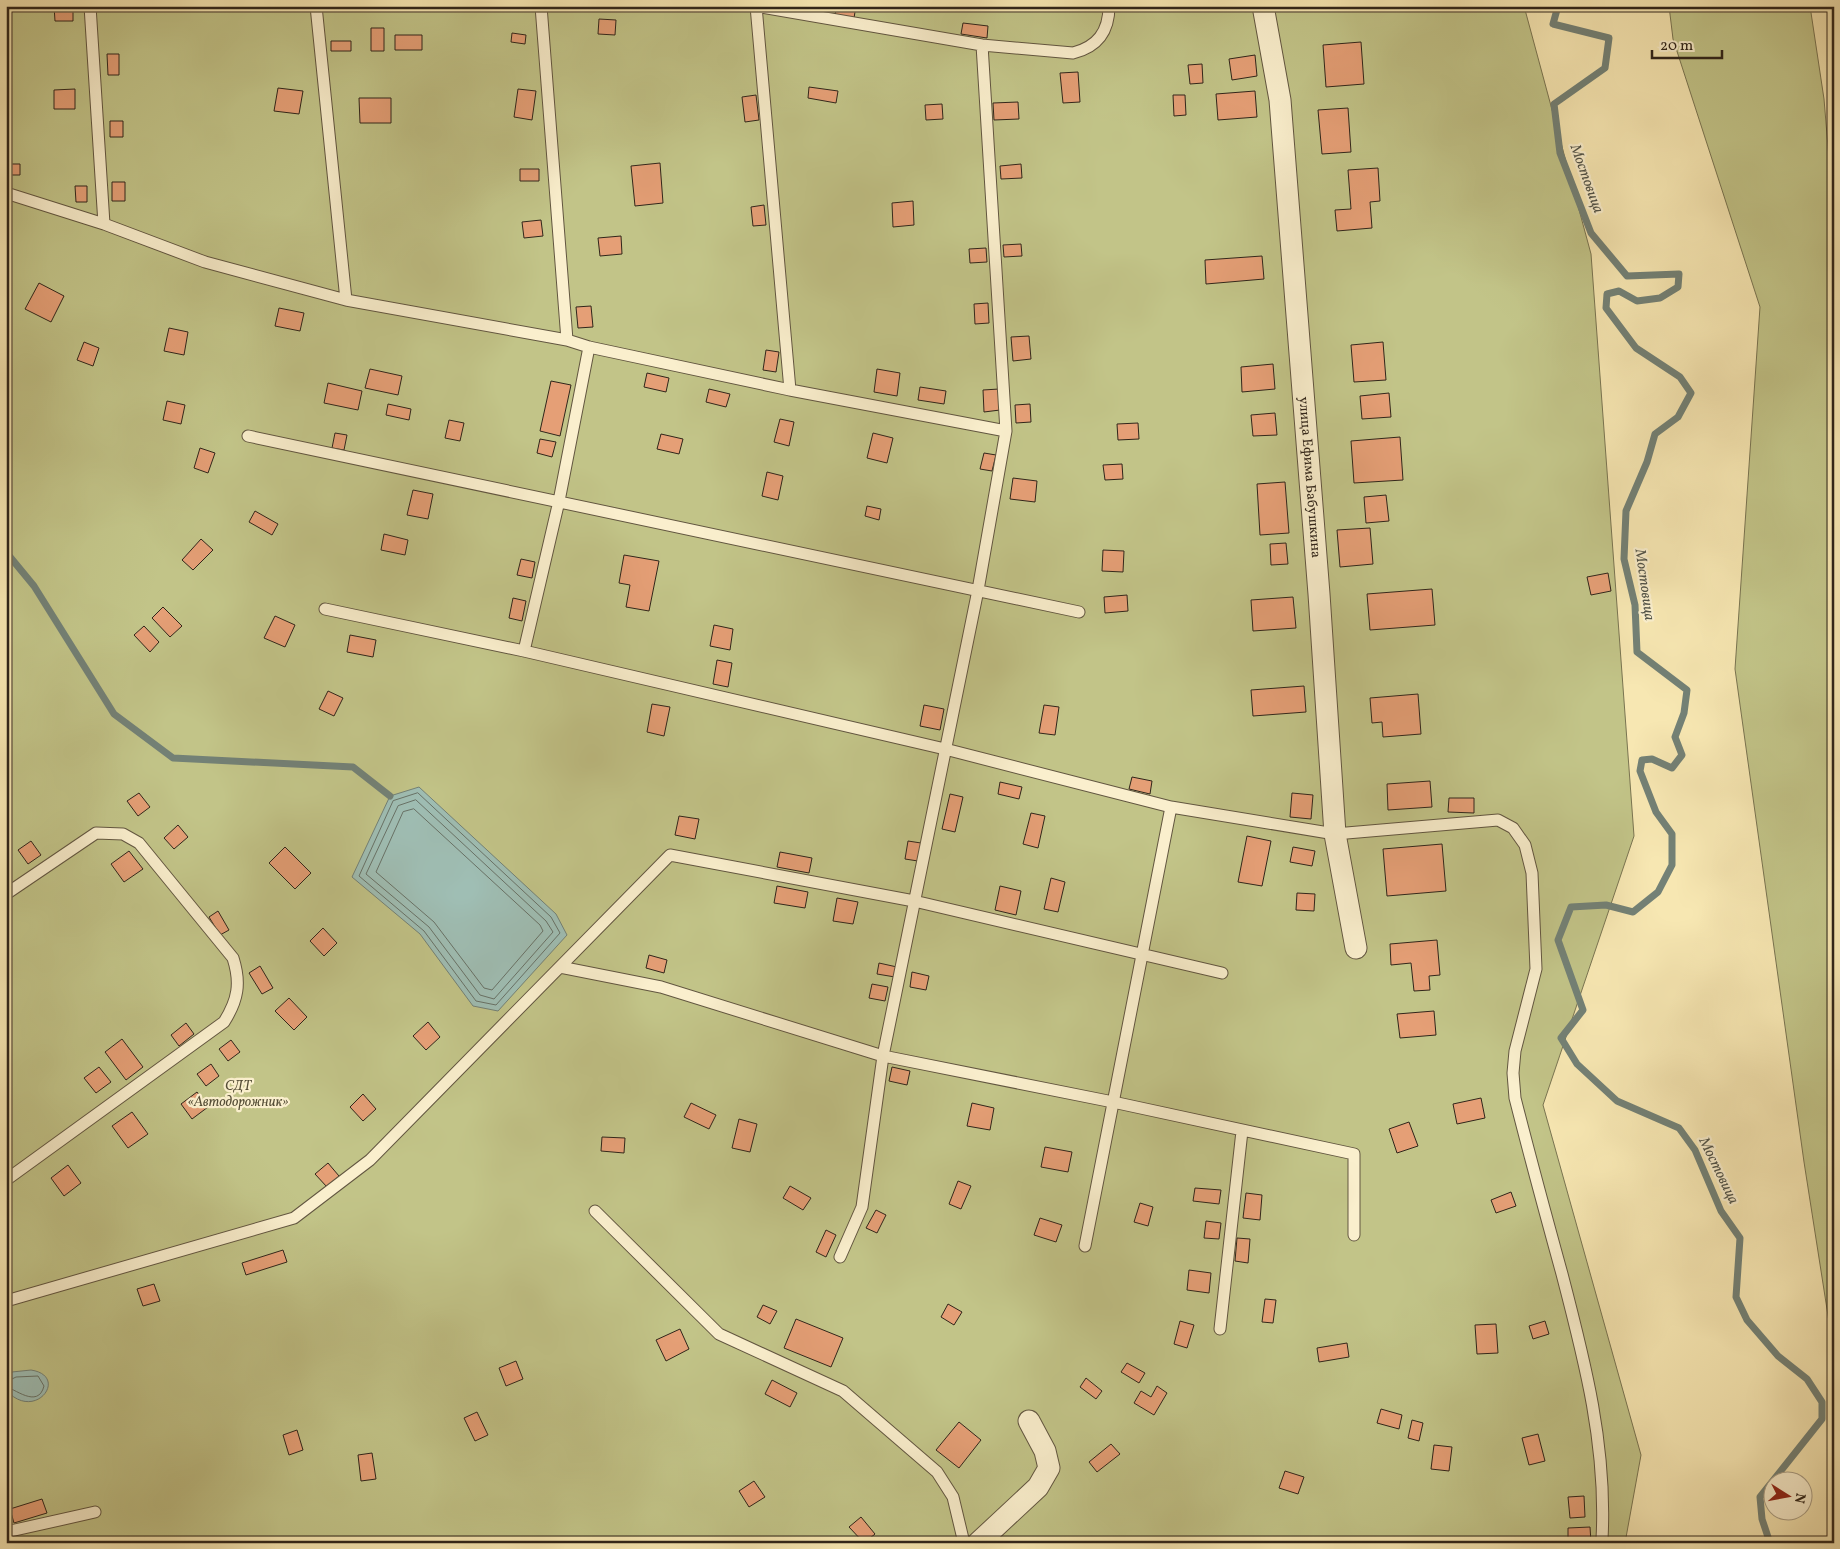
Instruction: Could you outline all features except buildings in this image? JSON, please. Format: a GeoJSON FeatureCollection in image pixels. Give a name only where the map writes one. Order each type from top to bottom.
{"type":"FeatureCollection","features":[{"type":"Feature","properties":{"kind":"street","name":"улица Ефима Бабушкина"},"geometry":{"type":"LineString","coordinates":[[1263,6],[1280,100],[1319,594],[1334,834],[1356,948]]}},
{"type":"Feature","properties":{"kind":"street"},"geometry":{"type":"LineString","coordinates":[[978,1543],[1038,1487],[1049,1468],[1045,1451],[1029,1421]]}},
{"type":"Feature","properties":{"kind":"lane"},"geometry":{"type":"LineString","coordinates":[[90,6],[104,224]]}},
{"type":"Feature","properties":{"kind":"lane"},"geometry":{"type":"LineString","coordinates":[[316,6],[346,300]]}},
{"type":"Feature","properties":{"kind":"lane"},"geometry":{"type":"LineString","coordinates":[[541,6],[567,340]]}},
{"type":"Feature","properties":{"kind":"lane"},"geometry":{"type":"LineString","coordinates":[[790,390],[756,6],[982,45],[1073,53],[1086,50],[1097,42],[1105,31],[1109,6]]}},
{"type":"Feature","properties":{"kind":"lane"},"geometry":{"type":"LineString","coordinates":[[840,1257],[862,1207],[883,1056],[978,590],[1006,432],[982,45]]}},
{"type":"Feature","properties":{"kind":"lane"},"geometry":{"type":"LineString","coordinates":[[6,194],[104,224],[205,262],[346,300],[567,340],[589,347],[790,390],[1006,432]]}},
{"type":"Feature","properties":{"kind":"lane"},"geometry":{"type":"LineString","coordinates":[[524,651],[559,501],[589,347]]}},
{"type":"Feature","properties":{"kind":"lane"},"geometry":{"type":"LineString","coordinates":[[248,436],[1079,612]]}},
{"type":"Feature","properties":{"kind":"lane"},"geometry":{"type":"LineString","coordinates":[[326,609],[524,651],[946,749],[1171,807],[1334,834],[1498,820],[1513,828],[1524,844],[1532,873],[1536,969],[1515,1051],[1513,1073],[1515,1098],[1574,1322],[1599,1431],[1604,1500],[1602,1539]]}},
{"type":"Feature","properties":{"kind":"lane"},"geometry":{"type":"LineString","coordinates":[[1084,1246],[1171,807]]}},
{"type":"Feature","properties":{"kind":"lane"},"geometry":{"type":"LineString","coordinates":[[6,894],[96,833],[122,834],[139,843],[233,958],[238,974],[238,989],[234,1006],[224,1022],[6,1180]]}},
{"type":"Feature","properties":{"kind":"lane"},"geometry":{"type":"LineString","coordinates":[[6,1301],[294,1218],[370,1160],[670,855],[914,902],[1222,973]]}},
{"type":"Feature","properties":{"kind":"lane"},"geometry":{"type":"LineString","coordinates":[[560,967],[661,987],[883,1056],[1113,1102],[1354,1154],[1354,1235]]}},
{"type":"Feature","properties":{"kind":"lane"},"geometry":{"type":"LineString","coordinates":[[1220,1329],[1242,1131]]}},
{"type":"Feature","properties":{"kind":"lane"},"geometry":{"type":"LineString","coordinates":[[595,1212],[719,1334],[843,1391],[937,1472],[953,1497],[964,1543]]}},
{"type":"Feature","properties":{"kind":"lane"},"geometry":{"type":"LineString","coordinates":[[6,1532],[95,1512]]}},
{"type":"Feature","properties":{"kind":"green space","name":"СДТ «Автодорожник»"},"geometry":{"type":"Polygon","coordinates":[[[6,6],[1524,6],[1591,254],[1634,836],[1543,1105],[1641,1455],[1625,1543],[6,1543],[6,6]]]}},
{"type":"Feature","properties":{"kind":"green space"},"geometry":{"type":"Polygon","coordinates":[[[1669,6],[1810,6],[1824,99],[1834,219],[1834,1354],[1804,1162],[1735,669],[1760,307],[1673,39],[1669,6]]]}},
{"type":"Feature","properties":{"kind":"water"},"geometry":{"type":"Polygon","coordinates":[[[419,787],[556,914],[567,935],[498,1011],[473,1006],[420,934],[352,877],[390,796],[419,787]]]}},
{"type":"Feature","properties":{"kind":"water"},"geometry":{"type":"Polygon","coordinates":[[[31,1370],[42,1374],[48,1380],[48,1388],[44,1395],[37,1400],[28,1402],[17,1399],[6,1390],[7,1380],[12,1372],[31,1370]]]}},
{"type":"Feature","properties":{"kind":"waterway","name":"Мостовица"},"geometry":{"type":"LineString","coordinates":[[1558,6],[1553,24],[1609,38],[1605,68],[1554,104],[1560,153],[1591,233],[1627,276],[1679,274],[1678,287],[1660,298],[1637,301],[1619,291],[1607,294],[1606,308],[1636,348],[1680,377],[1691,393],[1678,417],[1655,434],[1647,462],[1626,511],[1624,559],[1635,605],[1637,652],[1687,690],[1684,713],[1675,737],[1682,755],[1672,768],[1652,759],[1642,760],[1640,771],[1656,812],[1672,834],[1672,865],[1658,892],[1633,912],[1606,905],[1571,907],[1558,940],[1583,1010],[1561,1038],[1577,1064],[1617,1101],[1679,1128],[1695,1150],[1721,1211],[1740,1238],[1736,1297],[1747,1320],[1778,1356],[1807,1379],[1822,1402],[1822,1419],[1760,1497],[1762,1519],[1770,1543]]}},
{"type":"Feature","properties":{"kind":"waterway"},"geometry":{"type":"LineString","coordinates":[[6,552],[34,586],[114,714],[173,758],[353,767],[390,796]]}}]}
